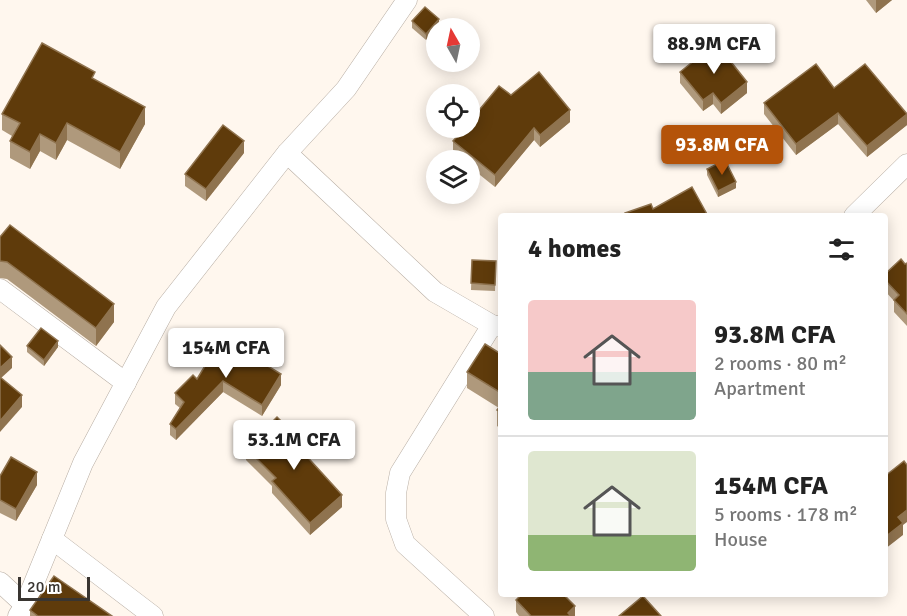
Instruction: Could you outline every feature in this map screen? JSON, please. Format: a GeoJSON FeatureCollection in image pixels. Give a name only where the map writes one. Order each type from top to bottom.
{"type":"FeatureCollection","features":[{"type":"Feature","properties":{"kind":"street"},"geometry":{"type":"LineString","coordinates":[[0,582],[22,610],[83,463],[166,307],[287,153],[346,89],[407,0]]}},
{"type":"Feature","properties":{"kind":"street"},"geometry":{"type":"LineString","coordinates":[[287,153],[435,292],[496,326],[400,473],[396,493],[396,519],[405,544],[483,616]]}},
{"type":"Feature","properties":{"kind":"street"},"geometry":{"type":"LineString","coordinates":[[857,213],[907,164]]}},
{"type":"Feature","properties":{"kind":"street"},"geometry":{"type":"LineString","coordinates":[[0,289],[126,383]]}},
{"type":"Feature","properties":{"kind":"street"},"geometry":{"type":"LineString","coordinates":[[52,539],[153,616]]}},
{"type":"Feature","properties":{"kind":"building"},"geometry":{"type":"Polygon","coordinates":[[[425,7],[438,18],[426,18],[426,34],[412,21],[425,7]]]}},
{"type":"Feature","properties":{"kind":"building"},"geometry":{"type":"Polygon","coordinates":[[[42,43],[95,72],[92,78],[145,107],[120,152],[67,123],[56,143],[40,134],[30,152],[10,141],[20,123],[2,114],[42,43]]]}},
{"type":"Feature","properties":{"kind":"building"},"geometry":{"type":"Polygon","coordinates":[[[716,43],[747,82],[721,103],[713,93],[703,100],[680,72],[716,43]]]}},
{"type":"Feature","properties":{"kind":"building"},"geometry":{"type":"Polygon","coordinates":[[[816,64],[834,88],[865,64],[907,114],[867,146],[838,113],[796,144],[764,103],[816,64]]]}},
{"type":"Feature","properties":{"kind":"building"},"geometry":{"type":"Polygon","coordinates":[[[539,72],[570,110],[540,135],[534,128],[495,175],[480,163],[480,150],[464,150],[453,141],[456,138],[480,138],[480,109],[499,86],[511,95],[539,72]]]}},
{"type":"Feature","properties":{"kind":"building"},"geometry":{"type":"Polygon","coordinates":[[[223,125],[244,141],[206,189],[185,174],[223,125]]]}},
{"type":"Feature","properties":{"kind":"building"},"geometry":{"type":"Polygon","coordinates":[[[725,160],[736,182],[718,191],[707,169],[725,160]]]}},
{"type":"Feature","properties":{"kind":"building"},"geometry":{"type":"Polygon","coordinates":[[[692,187],[706,213],[625,213],[651,204],[653,209],[692,187]]]}},
{"type":"Feature","properties":{"kind":"building"},"geometry":{"type":"Polygon","coordinates":[[[10,225],[114,304],[96,328],[7,262],[0,261],[0,237],[10,225]]]}},
{"type":"Feature","properties":{"kind":"building"},"geometry":{"type":"Polygon","coordinates":[[[901,259],[905,264],[907,263],[907,314],[894,300],[899,295],[888,283],[888,271],[901,259]]]}},
{"type":"Feature","properties":{"kind":"building"},"geometry":{"type":"Polygon","coordinates":[[[472,260],[496,261],[495,285],[471,283],[472,260]]]}},
{"type":"Feature","properties":{"kind":"building"},"geometry":{"type":"Polygon","coordinates":[[[41,328],[58,341],[44,360],[27,346],[41,328]]]}},
{"type":"Feature","properties":{"kind":"building"},"geometry":{"type":"Polygon","coordinates":[[[222,338],[281,374],[262,405],[223,381],[176,429],[170,424],[184,402],[175,393],[193,375],[197,379],[222,338]]]}},
{"type":"Feature","properties":{"kind":"building"},"geometry":{"type":"Polygon","coordinates":[[[485,344],[498,352],[498,391],[467,372],[485,344]]]}},
{"type":"Feature","properties":{"kind":"building"},"geometry":{"type":"Polygon","coordinates":[[[0,345],[12,357],[0,368],[0,345]]]}},
{"type":"Feature","properties":{"kind":"building"},"geometry":{"type":"Polygon","coordinates":[[[0,377],[22,395],[0,421],[0,377]]]}},
{"type":"Feature","properties":{"kind":"building"},"geometry":{"type":"Polygon","coordinates":[[[277,417],[295,435],[291,439],[342,495],[310,523],[272,481],[276,478],[246,448],[277,417]]]}},
{"type":"Feature","properties":{"kind":"building"},"geometry":{"type":"Polygon","coordinates":[[[11,457],[37,472],[16,509],[0,500],[0,476],[11,457]]]}},
{"type":"Feature","properties":{"kind":"building"},"geometry":{"type":"Polygon","coordinates":[[[904,461],[907,465],[907,510],[898,517],[903,523],[888,535],[888,474],[904,461]]]}},
{"type":"Feature","properties":{"kind":"building"},"geometry":{"type":"Polygon","coordinates":[[[54,576],[112,616],[38,616],[30,610],[54,576]]]}},
{"type":"Feature","properties":{"kind":"building"},"geometry":{"type":"Polygon","coordinates":[[[519,597],[566,597],[575,606],[568,613],[571,616],[531,616],[516,600],[519,597]]]}},
{"type":"Feature","properties":{"kind":"building"},"geometry":{"type":"Polygon","coordinates":[[[644,597],[661,616],[619,616],[644,597]]]}}]}
